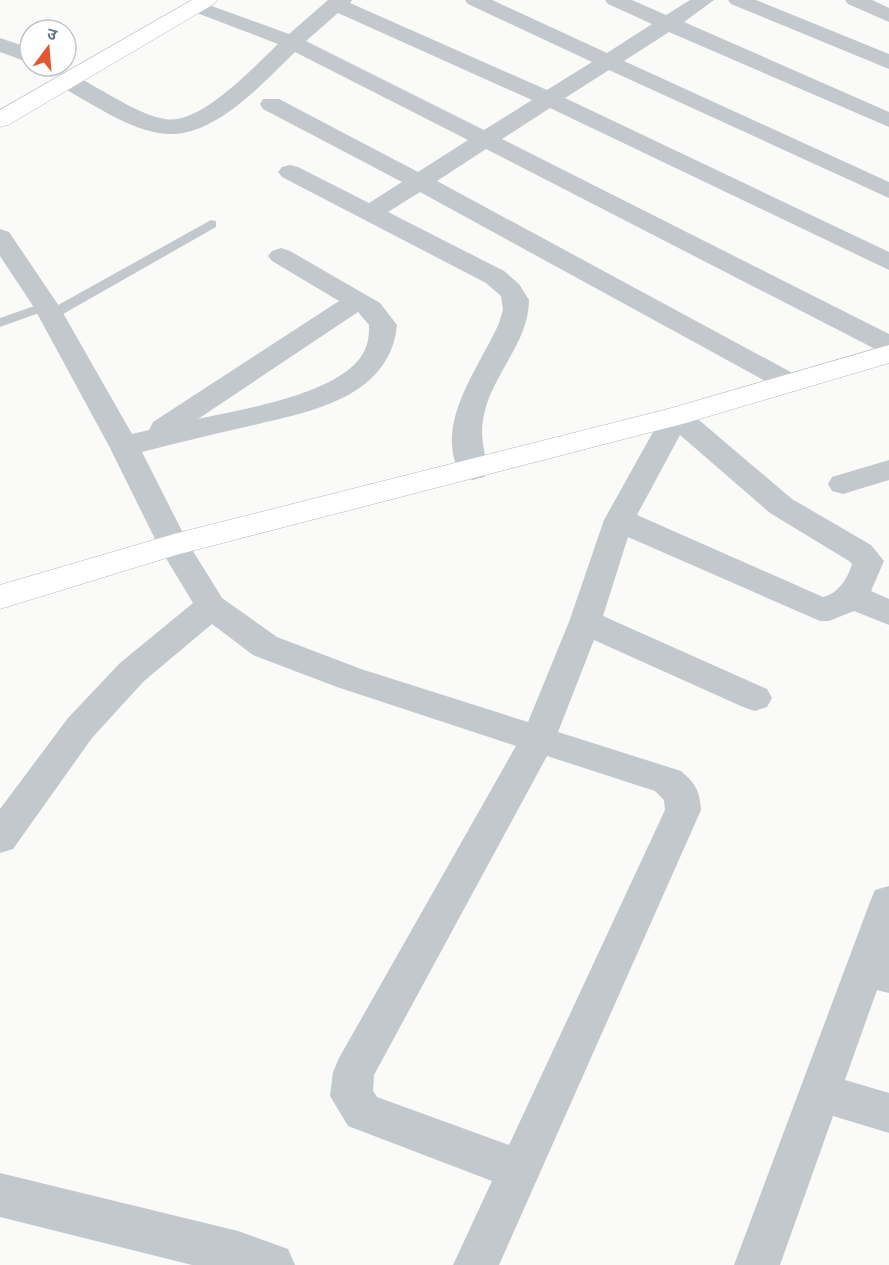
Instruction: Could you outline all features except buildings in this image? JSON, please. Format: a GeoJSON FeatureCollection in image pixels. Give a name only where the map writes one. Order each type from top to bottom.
{"type":"FeatureCollection","features":[{"type":"Feature","properties":{"kind":"main road"},"geometry":{"type":"LineString","coordinates":[[85,47],[168,0]]}},
{"type":"Feature","properties":{"kind":"main road"},"geometry":{"type":"LineString","coordinates":[[78,66],[130,44],[201,3]]}},
{"type":"Feature","properties":{"kind":"main road"},"geometry":{"type":"LineString","coordinates":[[105,36],[130,44]]}},
{"type":"Feature","properties":{"kind":"main road"},"geometry":{"type":"LineString","coordinates":[[0,95],[48,78]]}},
{"type":"Feature","properties":{"kind":"main road"},"geometry":{"type":"LineString","coordinates":[[0,120],[54,78]]}},
{"type":"Feature","properties":{"kind":"main road"},"geometry":{"type":"LineString","coordinates":[[0,597],[174,545],[473,471],[676,416],[889,354]]}},
{"type":"Feature","properties":{"kind":"street"},"geometry":{"type":"LineString","coordinates":[[475,0],[610,60],[889,191]]}},
{"type":"Feature","properties":{"kind":"street"},"geometry":{"type":"LineString","coordinates":[[615,0],[670,22],[889,120]]}},
{"type":"Feature","properties":{"kind":"street"},"geometry":{"type":"LineString","coordinates":[[370,213],[704,0]]}},
{"type":"Feature","properties":{"kind":"street"},"geometry":{"type":"LineString","coordinates":[[738,0],[889,62]]}},
{"type":"Feature","properties":{"kind":"street"},"geometry":{"type":"LineString","coordinates":[[861,1],[889,16]]}},
{"type":"Feature","properties":{"kind":"street"},"geometry":{"type":"LineString","coordinates":[[67,78],[151,122],[182,128],[194,124],[253,81],[291,42],[339,2],[549,99],[889,262]]}},
{"type":"Feature","properties":{"kind":"street"},"geometry":{"type":"LineString","coordinates":[[201,3],[291,42],[889,345]]}},
{"type":"Feature","properties":{"kind":"street"},"geometry":{"type":"LineString","coordinates":[[0,44],[18,51]]}},
{"type":"Feature","properties":{"kind":"street"},"geometry":{"type":"LineString","coordinates":[[271,104],[420,182],[788,382]]}},
{"type":"Feature","properties":{"kind":"street"},"geometry":{"type":"LineString","coordinates":[[290,172],[495,277],[510,288],[517,303],[513,322],[469,416],[467,439],[473,471]]}},
{"type":"Feature","properties":{"kind":"street"},"geometry":{"type":"LineString","coordinates":[[0,237],[134,444],[174,545],[210,606],[265,646],[348,678],[668,781],[682,794],[683,810],[476,1265]]}},
{"type":"Feature","properties":{"kind":"street"},"geometry":{"type":"LineString","coordinates":[[134,444],[303,404],[338,390],[365,369],[381,346],[383,325],[371,309],[281,255]]}},
{"type":"Feature","properties":{"kind":"street"},"geometry":{"type":"LineString","coordinates":[[134,444],[357,301]]}},
{"type":"Feature","properties":{"kind":"street"},"geometry":{"type":"LineString","coordinates":[[520,1170],[363,1112],[351,1096],[354,1072],[538,739],[585,622],[619,520],[676,416],[781,506],[860,553],[868,561],[867,571],[839,607],[829,611],[619,520]]}},
{"type":"Feature","properties":{"kind":"street"},"geometry":{"type":"LineString","coordinates":[[843,484],[889,470]]}},
{"type":"Feature","properties":{"kind":"street"},"geometry":{"type":"LineString","coordinates":[[850,595],[889,613]]}},
{"type":"Feature","properties":{"kind":"street"},"geometry":{"type":"LineString","coordinates":[[0,838],[10,802],[132,672],[210,606]]}},
{"type":"Feature","properties":{"kind":"street"},"geometry":{"type":"LineString","coordinates":[[585,622],[755,698]]}},
{"type":"Feature","properties":{"kind":"street"},"geometry":{"type":"LineString","coordinates":[[758,1265],[820,1092],[877,972],[889,902]]}},
{"type":"Feature","properties":{"kind":"street"},"geometry":{"type":"LineString","coordinates":[[820,1092],[889,1113]]}},
{"type":"Feature","properties":{"kind":"street"},"geometry":{"type":"LineString","coordinates":[[0,1195],[238,1254],[272,1265]]}},
{"type":"Feature","properties":{"kind":"lane"},"geometry":{"type":"LineString","coordinates":[[0,322],[48,310],[211,225]]}}]}
